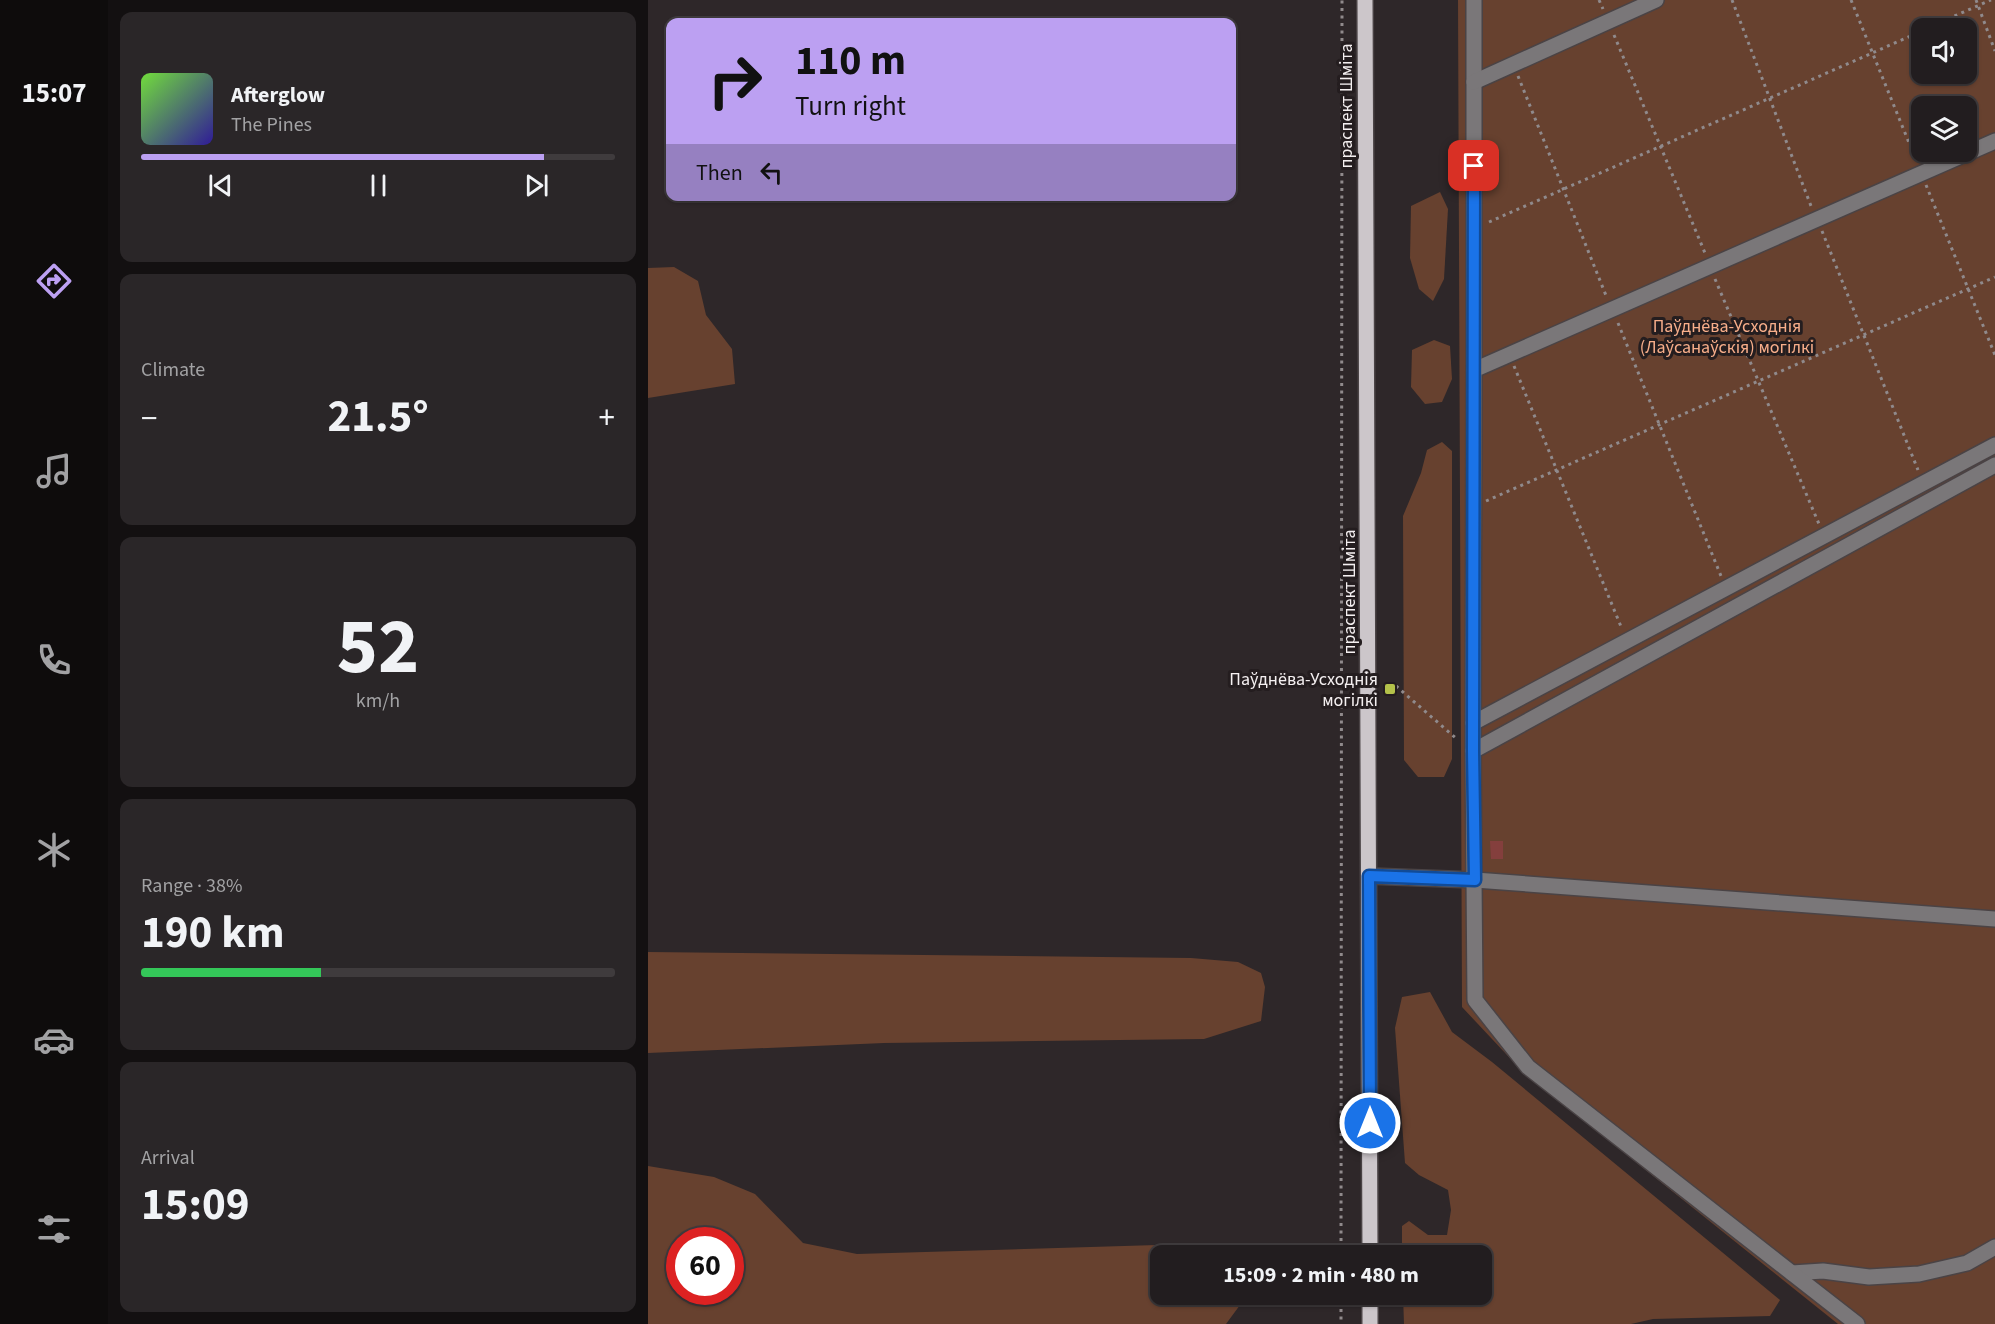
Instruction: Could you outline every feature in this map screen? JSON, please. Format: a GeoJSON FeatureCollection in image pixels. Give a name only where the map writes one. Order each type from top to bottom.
{"type":"FeatureCollection","features":[{"type":"Feature","properties":{"kind":"main road","name":"праспект Шміта"},"geometry":{"type":"LineString","coordinates":[[1365,0],[1370,1245]]}},
{"type":"Feature","properties":{"kind":"main road"},"geometry":{"type":"LineString","coordinates":[[1370,1305],[1370,1324]]}},
{"type":"Feature","properties":{"kind":"lane"},"geometry":{"type":"LineString","coordinates":[[1474,0],[1475,1000],[1528,1067],[1857,1324]]}},
{"type":"Feature","properties":{"kind":"lane"},"geometry":{"type":"LineString","coordinates":[[1474,82],[1656,0]]}},
{"type":"Feature","properties":{"kind":"lane"},"geometry":{"type":"LineString","coordinates":[[1474,370],[1995,141]]}},
{"type":"Feature","properties":{"kind":"lane"},"geometry":{"type":"LineString","coordinates":[[1473,723],[1995,445]]}},
{"type":"Feature","properties":{"kind":"lane"},"geometry":{"type":"LineString","coordinates":[[1473,751],[1995,465]]}},
{"type":"Feature","properties":{"kind":"lane"},"geometry":{"type":"LineString","coordinates":[[1369,876],[1475,880],[1995,919]]}},
{"type":"Feature","properties":{"kind":"lane"},"geometry":{"type":"LineString","coordinates":[[1791,1273],[1823,1271],[1869,1277],[1919,1274],[1967,1263],[1995,1247]]}},
{"type":"Feature","properties":{"kind":"path"},"geometry":{"type":"LineString","coordinates":[[1341,1245],[1342,0]]}},
{"type":"Feature","properties":{"kind":"path"},"geometry":{"type":"LineString","coordinates":[[1732,0],[1816,219],[1923,483]]}},
{"type":"Feature","properties":{"kind":"path"},"geometry":{"type":"LineString","coordinates":[[1976,0],[1995,51]]}},
{"type":"Feature","properties":{"kind":"path"},"geometry":{"type":"LineString","coordinates":[[1950,18],[1991,0]]}},
{"type":"Feature","properties":{"kind":"path"},"geometry":{"type":"LineString","coordinates":[[1474,228],[1911,36]]}},
{"type":"Feature","properties":{"kind":"path"},"geometry":{"type":"LineString","coordinates":[[1513,64],[1726,588]]}},
{"type":"Feature","properties":{"kind":"path"},"geometry":{"type":"LineString","coordinates":[[1474,507],[1995,277]]}},
{"type":"Feature","properties":{"kind":"path"},"geometry":{"type":"LineString","coordinates":[[1508,354],[1627,641]]}},
{"type":"Feature","properties":{"kind":"path"},"geometry":{"type":"LineString","coordinates":[[1396,686],[1473,751]]}},
{"type":"Feature","properties":{"kind":"path"},"geometry":{"type":"LineString","coordinates":[[1341,1305],[1341,1324]]}},
{"type":"Feature","properties":{"kind":"green space","name":"Паўднёва-Усходнія (Лаўсанаўскія) могілкі"},"geometry":{"type":"Polygon","coordinates":[[[1458,0],[1995,0],[1995,1324],[1838,1324],[1522,1071],[1462,1007],[1458,0]]]}},
{"type":"Feature","properties":{"kind":"green space"},"geometry":{"type":"Polygon","coordinates":[[[1440,192],[1448,209],[1444,279],[1433,301],[1419,289],[1410,258],[1411,206],[1440,192]]]}},
{"type":"Feature","properties":{"kind":"green space"},"geometry":{"type":"Polygon","coordinates":[[[674,267],[698,281],[706,315],[732,349],[735,384],[648,398],[648,268],[674,267]]]}},
{"type":"Feature","properties":{"kind":"green space"},"geometry":{"type":"Polygon","coordinates":[[[1434,340],[1450,346],[1452,379],[1442,402],[1425,404],[1411,387],[1412,350],[1434,340]]]}},
{"type":"Feature","properties":{"kind":"green space"},"geometry":{"type":"Polygon","coordinates":[[[1442,442],[1452,451],[1452,759],[1444,777],[1418,777],[1404,760],[1403,516],[1421,473],[1427,450],[1442,442]]]}},
{"type":"Feature","properties":{"kind":"green space"},"geometry":{"type":"Polygon","coordinates":[[[648,952],[1191,958],[1238,962],[1261,973],[1265,987],[1261,1021],[1204,1039],[884,1043],[648,1053],[648,952]]]}},
{"type":"Feature","properties":{"kind":"green space"},"geometry":{"type":"Polygon","coordinates":[[[1430,992],[1452,1032],[1492,1062],[1780,1300],[1770,1316],[1653,1319],[1631,1324],[1404,1324],[1403,1305],[1492,1305],[1492,1245],[1402,1245],[1402,1226],[1409,1221],[1428,1235],[1447,1235],[1451,1210],[1448,1190],[1419,1175],[1405,1163],[1395,1028],[1402,997],[1430,992]]]}},
{"type":"Feature","properties":{"kind":"green space"},"geometry":{"type":"Polygon","coordinates":[[[648,1166],[714,1177],[755,1194],[803,1243],[857,1254],[1150,1245],[1150,1305],[1240,1305],[1226,1324],[648,1324],[648,1166]]]}},
{"type":"Feature","properties":{"kind":"green space"},"geometry":{"type":"Polygon","coordinates":[[[1223,1243],[1229,1245],[1156,1245],[1223,1243]]]}},
{"type":"Feature","properties":{"kind":"building"},"geometry":{"type":"Polygon","coordinates":[[[1490,841],[1503,841],[1503,859],[1491,859],[1490,841]]]}},
{"type":"Feature","properties":{"kind":"place","name":"Паўднёва-Усходнія могілкі"},"geometry":{"type":"Point","coordinates":[1390,689]}},
{"type":"Feature","properties":{"kind":"route"},"geometry":{"type":"LineString","coordinates":[[1370,1123],[1369,876],[1475,880],[1473,751],[1474,166]]}}]}
